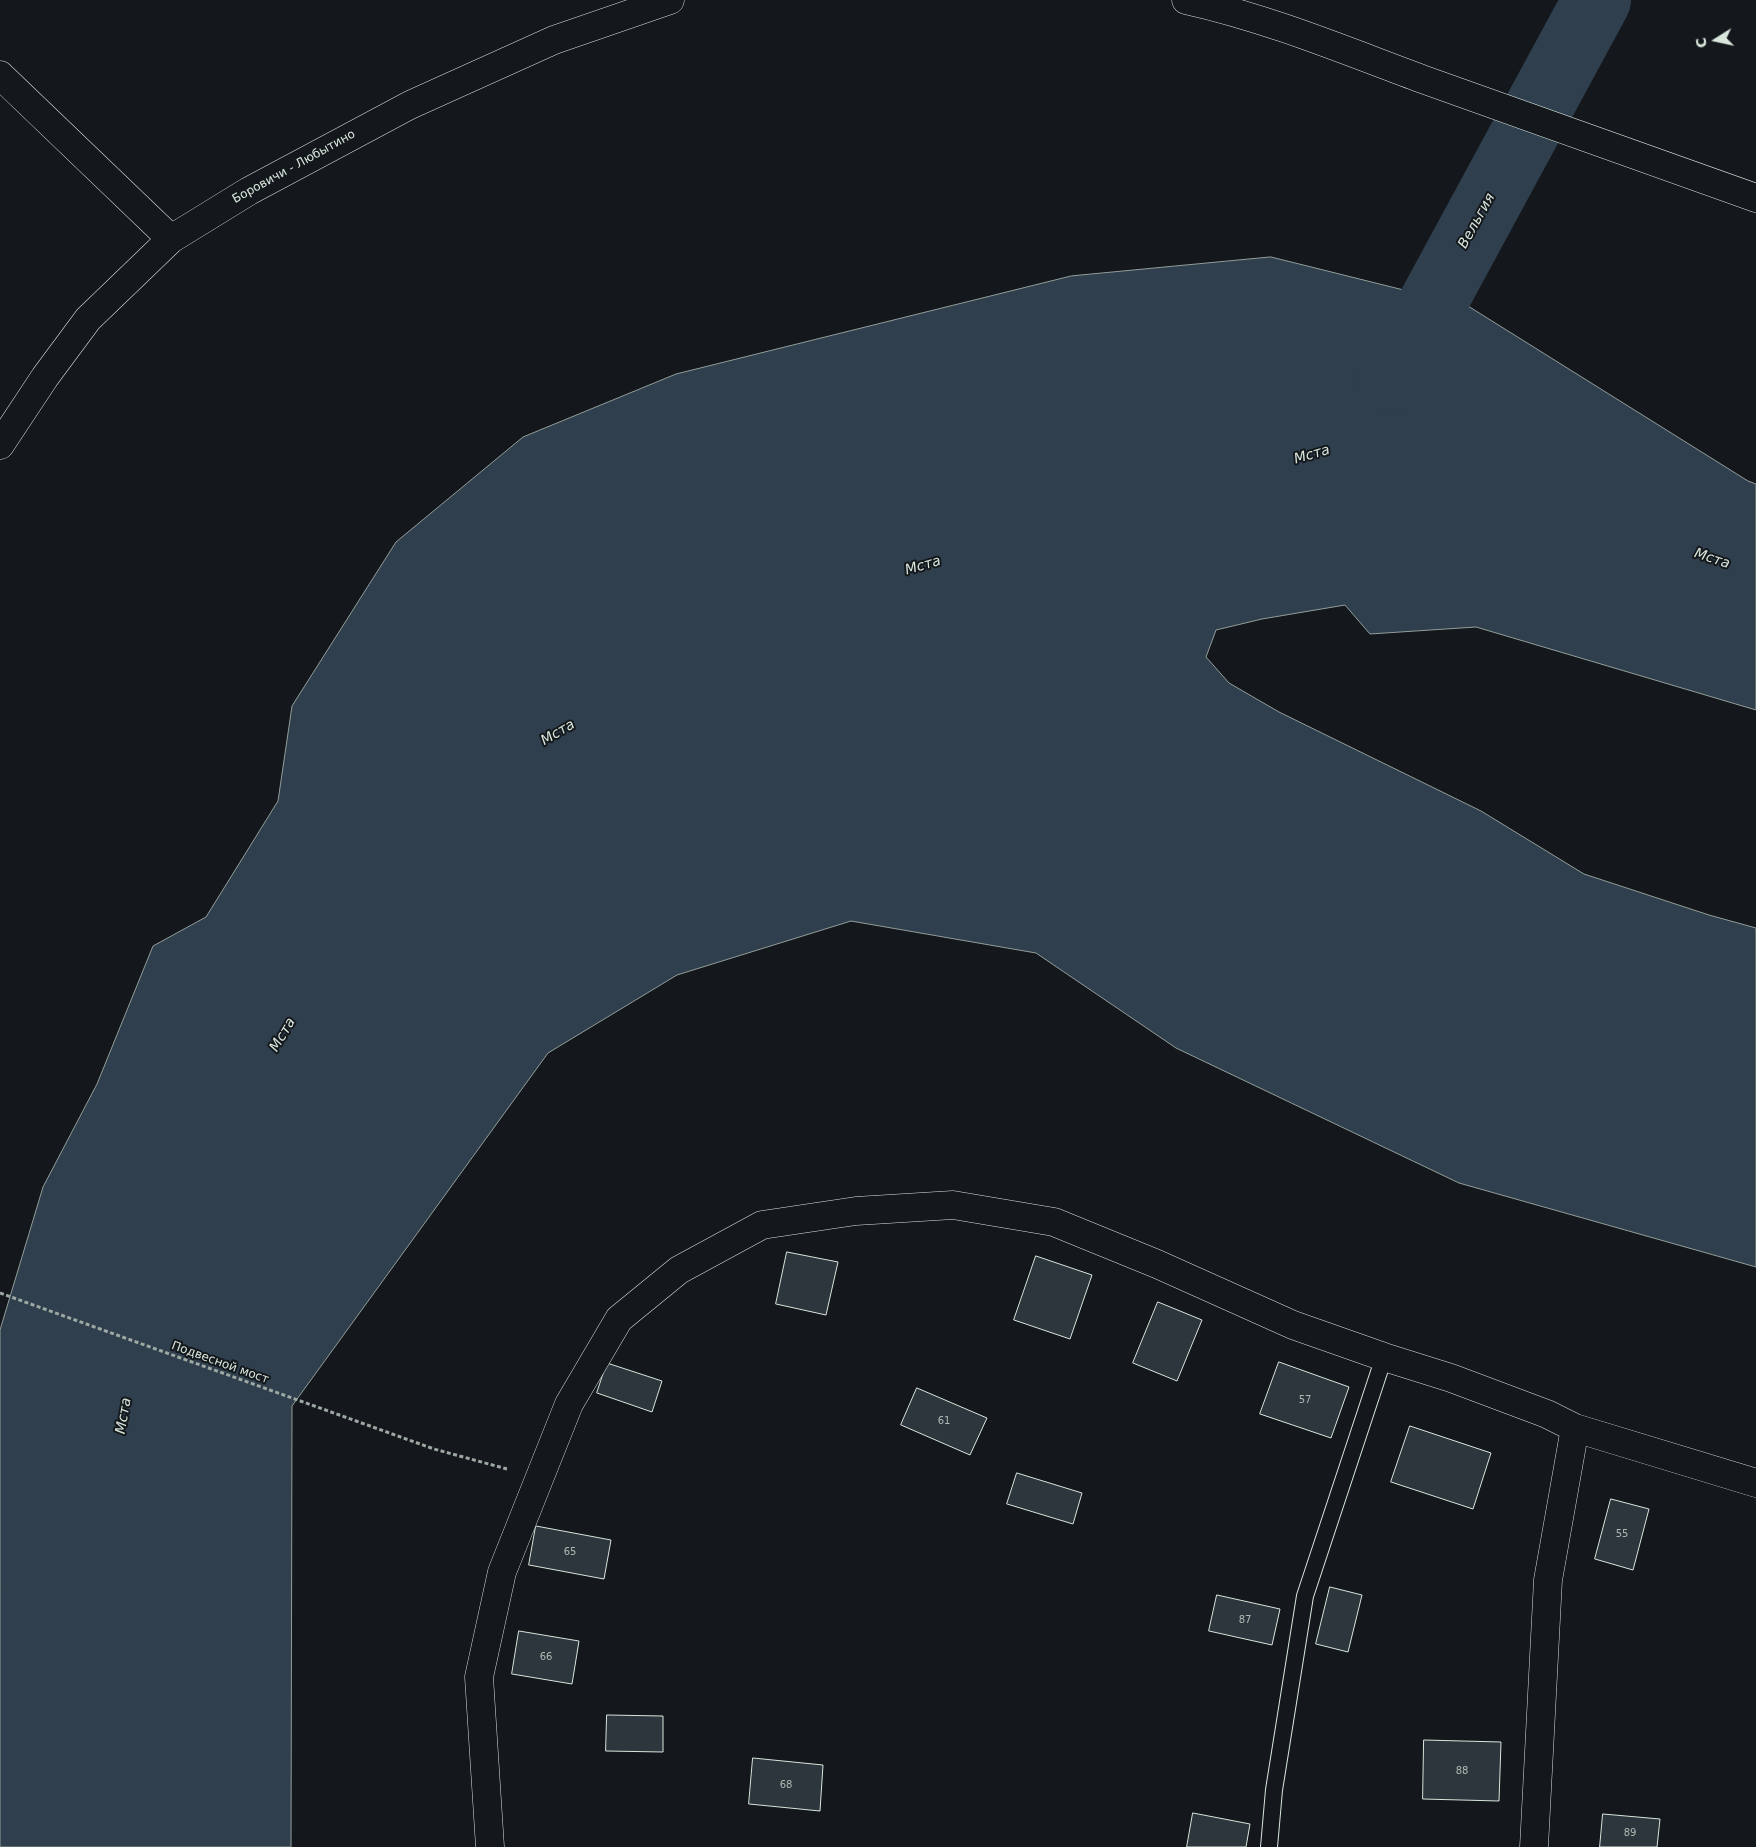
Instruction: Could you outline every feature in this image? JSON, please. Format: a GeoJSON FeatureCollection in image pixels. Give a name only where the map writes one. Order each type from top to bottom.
{"type":"FeatureCollection","features":[{"type":"Feature","properties":{"kind":"street","name":"Боровичи - Любытино"},"geometry":{"type":"LineString","coordinates":[[0,446],[45,377],[88,319],[171,239],[249,190],[410,105],[554,40],[670,0]]}},
{"type":"Feature","properties":{"kind":"street"},"geometry":{"type":"LineString","coordinates":[[1186,0],[1222,8],[1287,29],[1609,147],[1756,198]]}},
{"type":"Feature","properties":{"kind":"street"},"geometry":{"type":"LineString","coordinates":[[0,75],[171,239]]}},
{"type":"Feature","properties":{"kind":"street"},"geometry":{"type":"LineString","coordinates":[[490,1847],[479,1677],[502,1572],[569,1404],[619,1319],[678,1270],[762,1225],[856,1211],[953,1205],[1054,1222],[1157,1264],[1293,1325],[1451,1378],[1547,1414],[1575,1428],[1756,1483]]}},
{"type":"Feature","properties":{"kind":"street"},"geometry":{"type":"LineString","coordinates":[[1534,1847],[1548,1580],[1575,1428]]}},
{"type":"Feature","properties":{"kind":"lane"},"geometry":{"type":"LineString","coordinates":[[1269,1847],[1274,1790],[1305,1596],[1384,1357]]}},
{"type":"Feature","properties":{"kind":"path","name":"Подвесной мост"},"geometry":{"type":"LineString","coordinates":[[0,1293],[434,1449],[540,1477]]}},
{"type":"Feature","properties":{"kind":"water","name":"Мста"},"geometry":{"type":"Polygon","coordinates":[[[1271,257],[1468,306],[1748,481],[1756,484],[1756,710],[1476,627],[1370,634],[1345,605],[1262,619],[1216,630],[1206,657],[1229,683],[1279,712],[1481,811],[1584,874],[1709,915],[1756,928],[1756,1267],[1459,1183],[1176,1048],[1036,953],[851,921],[677,975],[548,1053],[292,1406],[291,1847],[0,1847],[0,1330],[43,1187],[97,1084],[153,946],[206,917],[278,801],[292,706],[396,542],[523,437],[676,374],[1071,276],[1271,257]]]}},
{"type":"Feature","properties":{"kind":"building"},"geometry":{"type":"Polygon","coordinates":[[[787,1252],[838,1262],[826,1315],[776,1304],[787,1252]]]}},
{"type":"Feature","properties":{"kind":"building"},"geometry":{"type":"Polygon","coordinates":[[[1036,1256],[1092,1275],[1070,1339],[1014,1320],[1036,1256]]]}},
{"type":"Feature","properties":{"kind":"building"},"geometry":{"type":"Polygon","coordinates":[[[1158,1302],[1202,1320],[1177,1381],[1133,1363],[1158,1302]]]}},
{"type":"Feature","properties":{"kind":"building"},"geometry":{"type":"Polygon","coordinates":[[[1279,1362],[1349,1387],[1331,1438],[1260,1414],[1279,1362]]]}},
{"type":"Feature","properties":{"kind":"building"},"geometry":{"type":"Polygon","coordinates":[[[607,1363],[662,1381],[652,1412],[597,1393],[607,1363]]]}},
{"type":"Feature","properties":{"kind":"building"},"geometry":{"type":"Polygon","coordinates":[[[917,1388],[987,1418],[970,1455],[901,1425],[917,1388]]]}},
{"type":"Feature","properties":{"kind":"building"},"geometry":{"type":"Polygon","coordinates":[[[1410,1426],[1491,1453],[1473,1509],[1391,1482],[1410,1426]]]}},
{"type":"Feature","properties":{"kind":"building"},"geometry":{"type":"Polygon","coordinates":[[[1017,1473],[1082,1493],[1073,1524],[1007,1504],[1017,1473]]]}},
{"type":"Feature","properties":{"kind":"building"},"geometry":{"type":"Polygon","coordinates":[[[1611,1499],[1649,1509],[1633,1570],[1595,1559],[1611,1499]]]}},
{"type":"Feature","properties":{"kind":"building"},"geometry":{"type":"Polygon","coordinates":[[[536,1526],[611,1540],[604,1579],[529,1565],[536,1526]]]}},
{"type":"Feature","properties":{"kind":"building"},"geometry":{"type":"Polygon","coordinates":[[[1330,1587],[1362,1595],[1348,1652],[1316,1644],[1330,1587]]]}},
{"type":"Feature","properties":{"kind":"building"},"geometry":{"type":"Polygon","coordinates":[[[1217,1595],[1280,1609],[1272,1645],[1209,1631],[1217,1595]]]}},
{"type":"Feature","properties":{"kind":"building"},"geometry":{"type":"Polygon","coordinates":[[[519,1631],[579,1641],[572,1684],[512,1674],[519,1631]]]}},
{"type":"Feature","properties":{"kind":"building"},"geometry":{"type":"Polygon","coordinates":[[[607,1715],[663,1716],[663,1752],[606,1751],[607,1715]]]}},
{"type":"Feature","properties":{"kind":"building"},"geometry":{"type":"Polygon","coordinates":[[[1424,1740],[1501,1742],[1499,1801],[1423,1799],[1424,1740]]]}},
{"type":"Feature","properties":{"kind":"building"},"geometry":{"type":"Polygon","coordinates":[[[753,1758],[823,1765],[820,1811],[749,1804],[753,1758]]]}},
{"type":"Feature","properties":{"kind":"building"},"geometry":{"type":"Polygon","coordinates":[[[1193,1813],[1250,1824],[1246,1847],[1187,1847],[1193,1813]]]}},
{"type":"Feature","properties":{"kind":"building"},"geometry":{"type":"Polygon","coordinates":[[[1603,1814],[1660,1819],[1657,1847],[1600,1847],[1603,1814]]]}},
{"type":"Feature","properties":{"kind":"waterway","name":"Вельгия"},"geometry":{"type":"LineString","coordinates":[[1391,380],[1597,0]]}}]}
